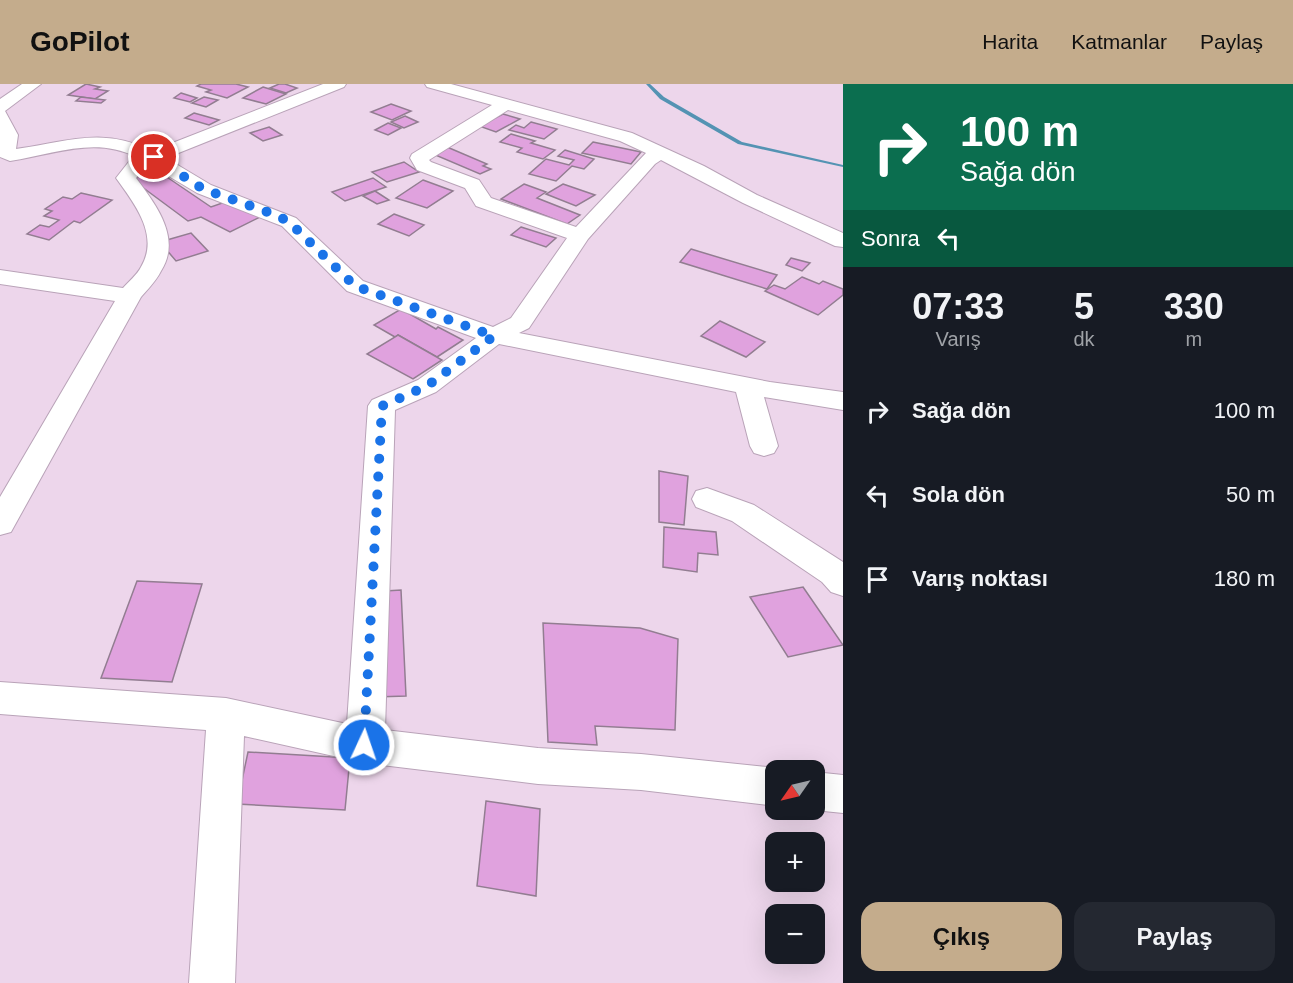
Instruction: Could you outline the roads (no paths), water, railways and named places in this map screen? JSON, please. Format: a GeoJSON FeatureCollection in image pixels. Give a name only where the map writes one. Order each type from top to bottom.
{"type":"FeatureCollection","features":[{"type":"Feature","properties":{"kind":"street"},"geometry":{"type":"LineString","coordinates":[[0,107],[33,84]]}},
{"type":"Feature","properties":{"kind":"street"},"geometry":{"type":"LineString","coordinates":[[0,524],[129,296],[151,269],[158,253],[157,226],[149,209],[126,178],[138,163],[338,84]]}},
{"type":"Feature","properties":{"kind":"street"},"geometry":{"type":"LineString","coordinates":[[433,84],[626,136],[750,200],[843,241]]}},
{"type":"Feature","properties":{"kind":"street"},"geometry":{"type":"LineString","coordinates":[[506,104],[418,158],[424,165],[472,184],[483,202],[580,235]]}},
{"type":"Feature","properties":{"kind":"street"},"geometry":{"type":"LineString","coordinates":[[0,115],[9,135],[5,157],[73,143],[113,142],[154,157],[203,189],[276,215],[289,222],[355,286],[494,336],[748,386],[843,401]]}},
{"type":"Feature","properties":{"kind":"street"},"geometry":{"type":"LineString","coordinates":[[364,745],[382,406],[427,386],[494,336],[520,323],[580,235],[648,160],[661,153]]}},
{"type":"Feature","properties":{"kind":"street"},"geometry":{"type":"LineString","coordinates":[[0,277],[129,296]]}},
{"type":"Feature","properties":{"kind":"street"},"geometry":{"type":"LineString","coordinates":[[748,386],[764,446]]}},
{"type":"Feature","properties":{"kind":"street"},"geometry":{"type":"LineString","coordinates":[[707,499],[743,513],[834,573],[843,583]]}},
{"type":"Feature","properties":{"kind":"street"},"geometry":{"type":"LineString","coordinates":[[0,698],[226,715],[364,745],[538,766],[641,772],[765,786]]}},
{"type":"Feature","properties":{"kind":"street"},"geometry":{"type":"LineString","coordinates":[[212,983],[226,715]]}},
{"type":"Feature","properties":{"kind":"waterway"},"geometry":{"type":"LineString","coordinates":[[648,84],[662,98],[740,143],[843,166]]}}]}
